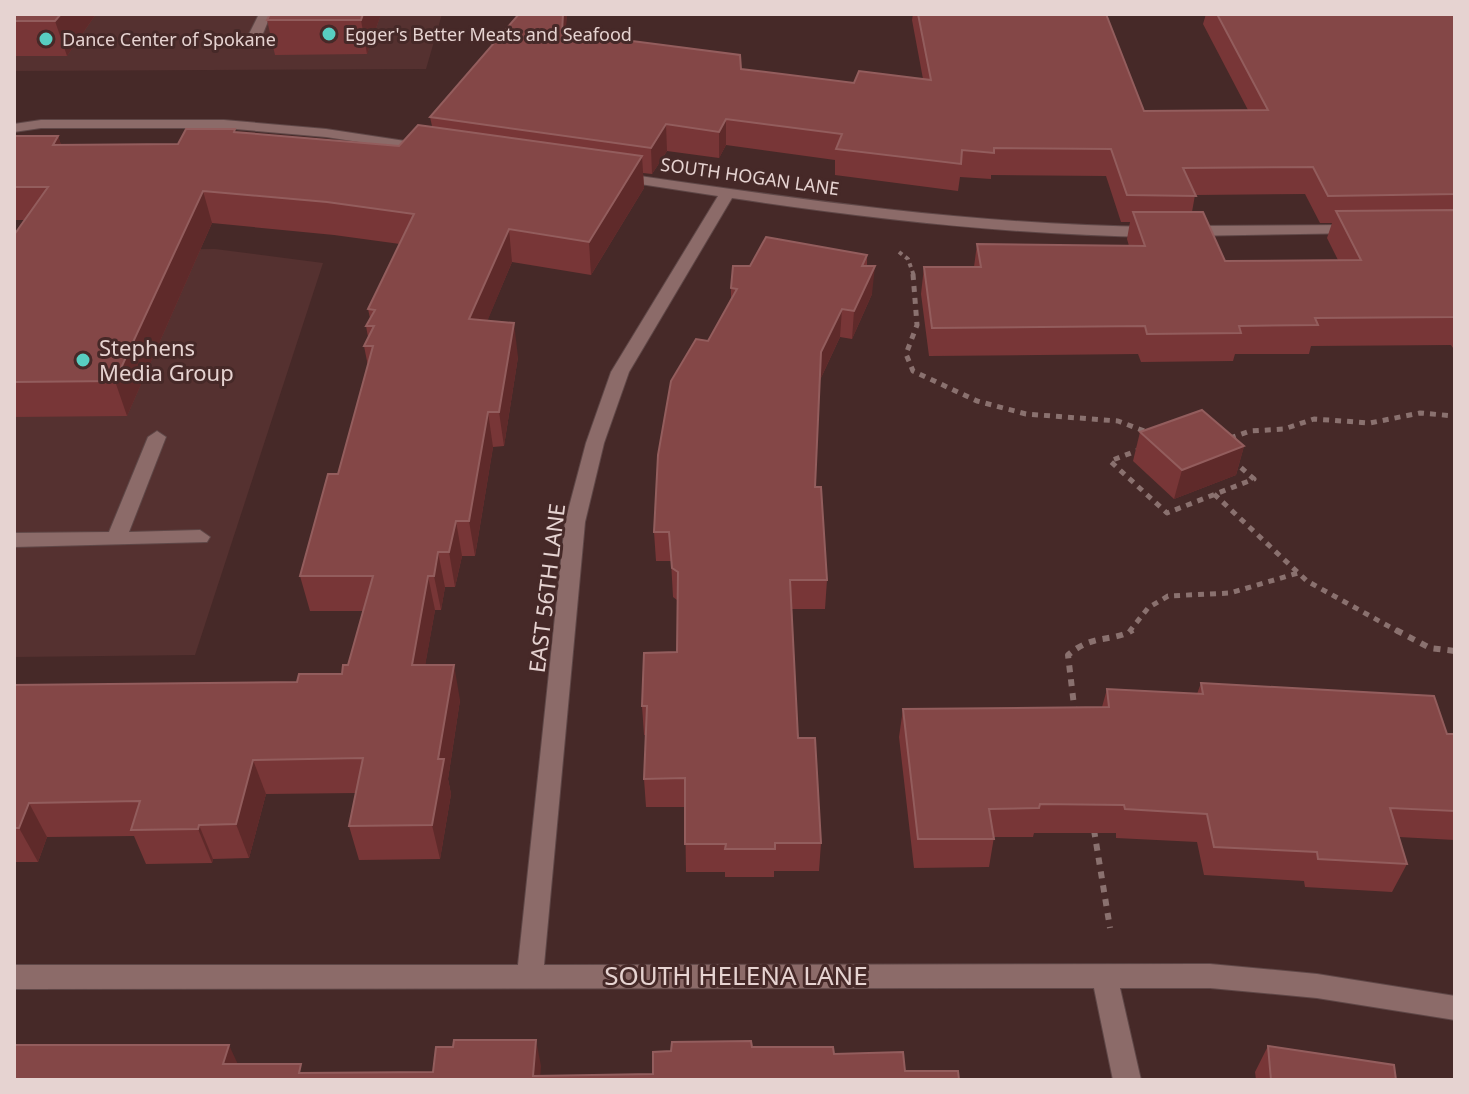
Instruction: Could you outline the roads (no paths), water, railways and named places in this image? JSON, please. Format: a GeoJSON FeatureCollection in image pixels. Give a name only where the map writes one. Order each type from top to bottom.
{"type":"FeatureCollection","features":[{"type":"Feature","properties":{"kind":"street"},"geometry":{"type":"LineString","coordinates":[[255,36],[265,14]]}},
{"type":"Feature","properties":{"kind":"street"},"geometry":{"type":"LineString","coordinates":[[14,119],[41,124]]}},
{"type":"Feature","properties":{"kind":"street"},"geometry":{"type":"LineString","coordinates":[[14,128],[41,124],[250,126],[434,149]]}},
{"type":"Feature","properties":{"kind":"street","name":"SOUTH HOGAN LANE"},"geometry":{"type":"LineString","coordinates":[[604,174],[889,216],[1011,228],[1122,232],[1376,230]]}},
{"type":"Feature","properties":{"kind":"street","name":"EAST 56TH LANE"},"geometry":{"type":"LineString","coordinates":[[530,975],[575,522],[591,456],[620,372],[728,193]]}},
{"type":"Feature","properties":{"kind":"street"},"geometry":{"type":"LineString","coordinates":[[116,539],[157,437]]}},
{"type":"Feature","properties":{"kind":"street"},"geometry":{"type":"LineString","coordinates":[[14,540],[200,537]]}},
{"type":"Feature","properties":{"kind":"street"},"geometry":{"type":"LineString","coordinates":[[1104,974],[1127,1080]]}},
{"type":"Feature","properties":{"kind":"street","name":"SOUTH HELENA LANE"},"geometry":{"type":"LineString","coordinates":[[14,977],[1210,976],[1286,983],[1455,1008]]}},
{"type":"Feature","properties":{"kind":"place","name":"Egger's Better Meats and Seafood"},"geometry":{"type":"Point","coordinates":[329,34]}},
{"type":"Feature","properties":{"kind":"place","name":"Dance Center of Spokane"},"geometry":{"type":"Point","coordinates":[46,39]}},
{"type":"Feature","properties":{"kind":"place","name":"Stephens Media Group"},"geometry":{"type":"Point","coordinates":[83,360]}}]}
